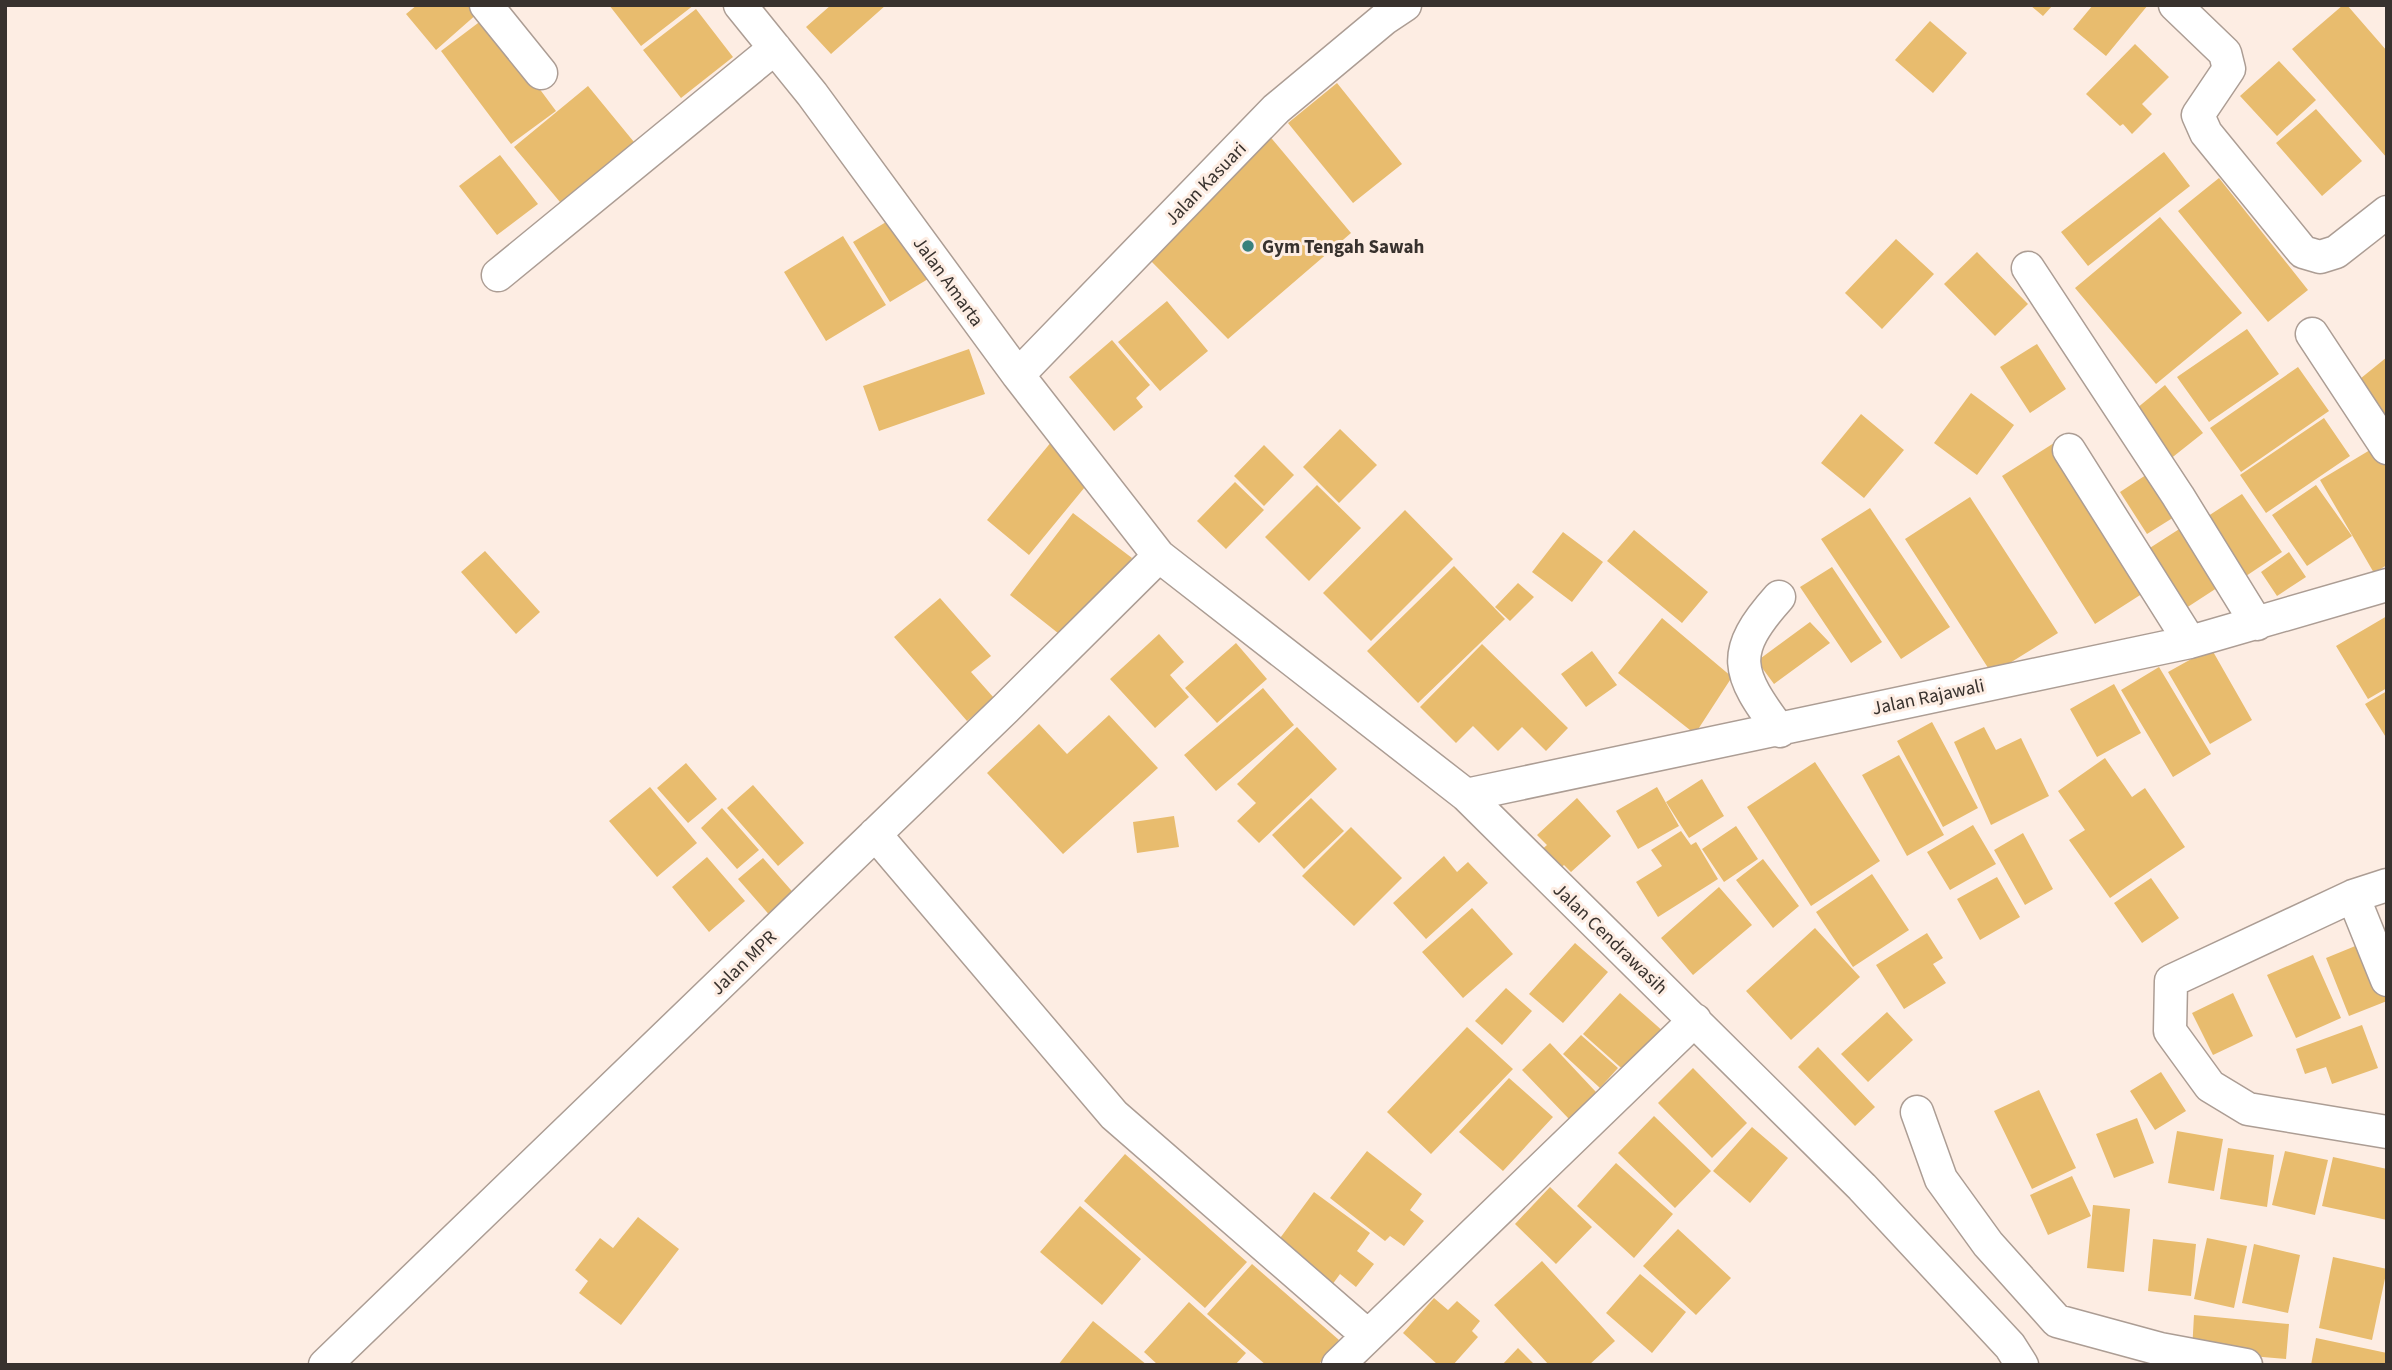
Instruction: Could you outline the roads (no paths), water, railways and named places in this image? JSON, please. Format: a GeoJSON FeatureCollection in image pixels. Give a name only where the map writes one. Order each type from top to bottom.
{"type":"FeatureCollection","features":[{"type":"Feature","properties":{"kind":"street"},"geometry":{"type":"LineString","coordinates":[[486,5],[541,73]]}},
{"type":"Feature","properties":{"kind":"street","name":"Jalan Amarta"},"geometry":{"type":"LineString","coordinates":[[740,5],[812,94],[1018,375],[1159,556]]}},
{"type":"Feature","properties":{"kind":"street","name":"Jalan Kasuari"},"geometry":{"type":"LineString","coordinates":[[1018,375],[1276,109],[1384,19],[1405,5]]}},
{"type":"Feature","properties":{"kind":"street"},"geometry":{"type":"LineString","coordinates":[[2175,5],[2225,53],[2229,69],[2198,115],[2206,133],[2303,252],[2320,257],[2336,252],[2387,212]]}},
{"type":"Feature","properties":{"kind":"street"},"geometry":{"type":"LineString","coordinates":[[498,275],[775,48]]}},
{"type":"Feature","properties":{"kind":"street"},"geometry":{"type":"LineString","coordinates":[[2028,268],[2178,496],[2257,624]]}},
{"type":"Feature","properties":{"kind":"street"},"geometry":{"type":"LineString","coordinates":[[2312,334],[2387,448]]}},
{"type":"Feature","properties":{"kind":"street"},"geometry":{"type":"LineString","coordinates":[[2069,450],[2190,642]]}},
{"type":"Feature","properties":{"kind":"street","name":"Jalan Cendrawasih"},"geometry":{"type":"LineString","coordinates":[[1159,556],[1466,795],[1695,1020],[1909,1237],[2010,1346],[2022,1365]]}},
{"type":"Feature","properties":{"kind":"street","name":"Jalan MPR"},"geometry":{"type":"LineString","coordinates":[[325,1365],[876,834],[1159,556]]}},
{"type":"Feature","properties":{"kind":"street","name":"Jalan Rajawali"},"geometry":{"type":"LineString","coordinates":[[1466,795],[1780,731],[1861,710],[2190,642],[2387,585]]}},
{"type":"Feature","properties":{"kind":"street"},"geometry":{"type":"LineString","coordinates":[[1779,597],[1755,626],[1743,651],[1743,663],[1761,706],[1780,731]]}},
{"type":"Feature","properties":{"kind":"street"},"geometry":{"type":"LineString","coordinates":[[876,834],[1114,1115],[1367,1335]]}},
{"type":"Feature","properties":{"kind":"street"},"geometry":{"type":"LineString","coordinates":[[2387,885],[2353,896],[2171,981],[2170,1031],[2210,1086],[2248,1109],[2387,1132]]}},
{"type":"Feature","properties":{"kind":"street"},"geometry":{"type":"LineString","coordinates":[[2353,896],[2387,979]]}},
{"type":"Feature","properties":{"kind":"street"},"geometry":{"type":"LineString","coordinates":[[1338,1365],[1695,1020]]}},
{"type":"Feature","properties":{"kind":"street"},"geometry":{"type":"LineString","coordinates":[[1917,1112],[1941,1179],[1988,1244],[2057,1321],[2160,1349],[2246,1365]]}},
{"type":"Feature","properties":{"kind":"place","name":"Gym Tengah Sawah"},"geometry":{"type":"Point","coordinates":[1248,246]}}]}
